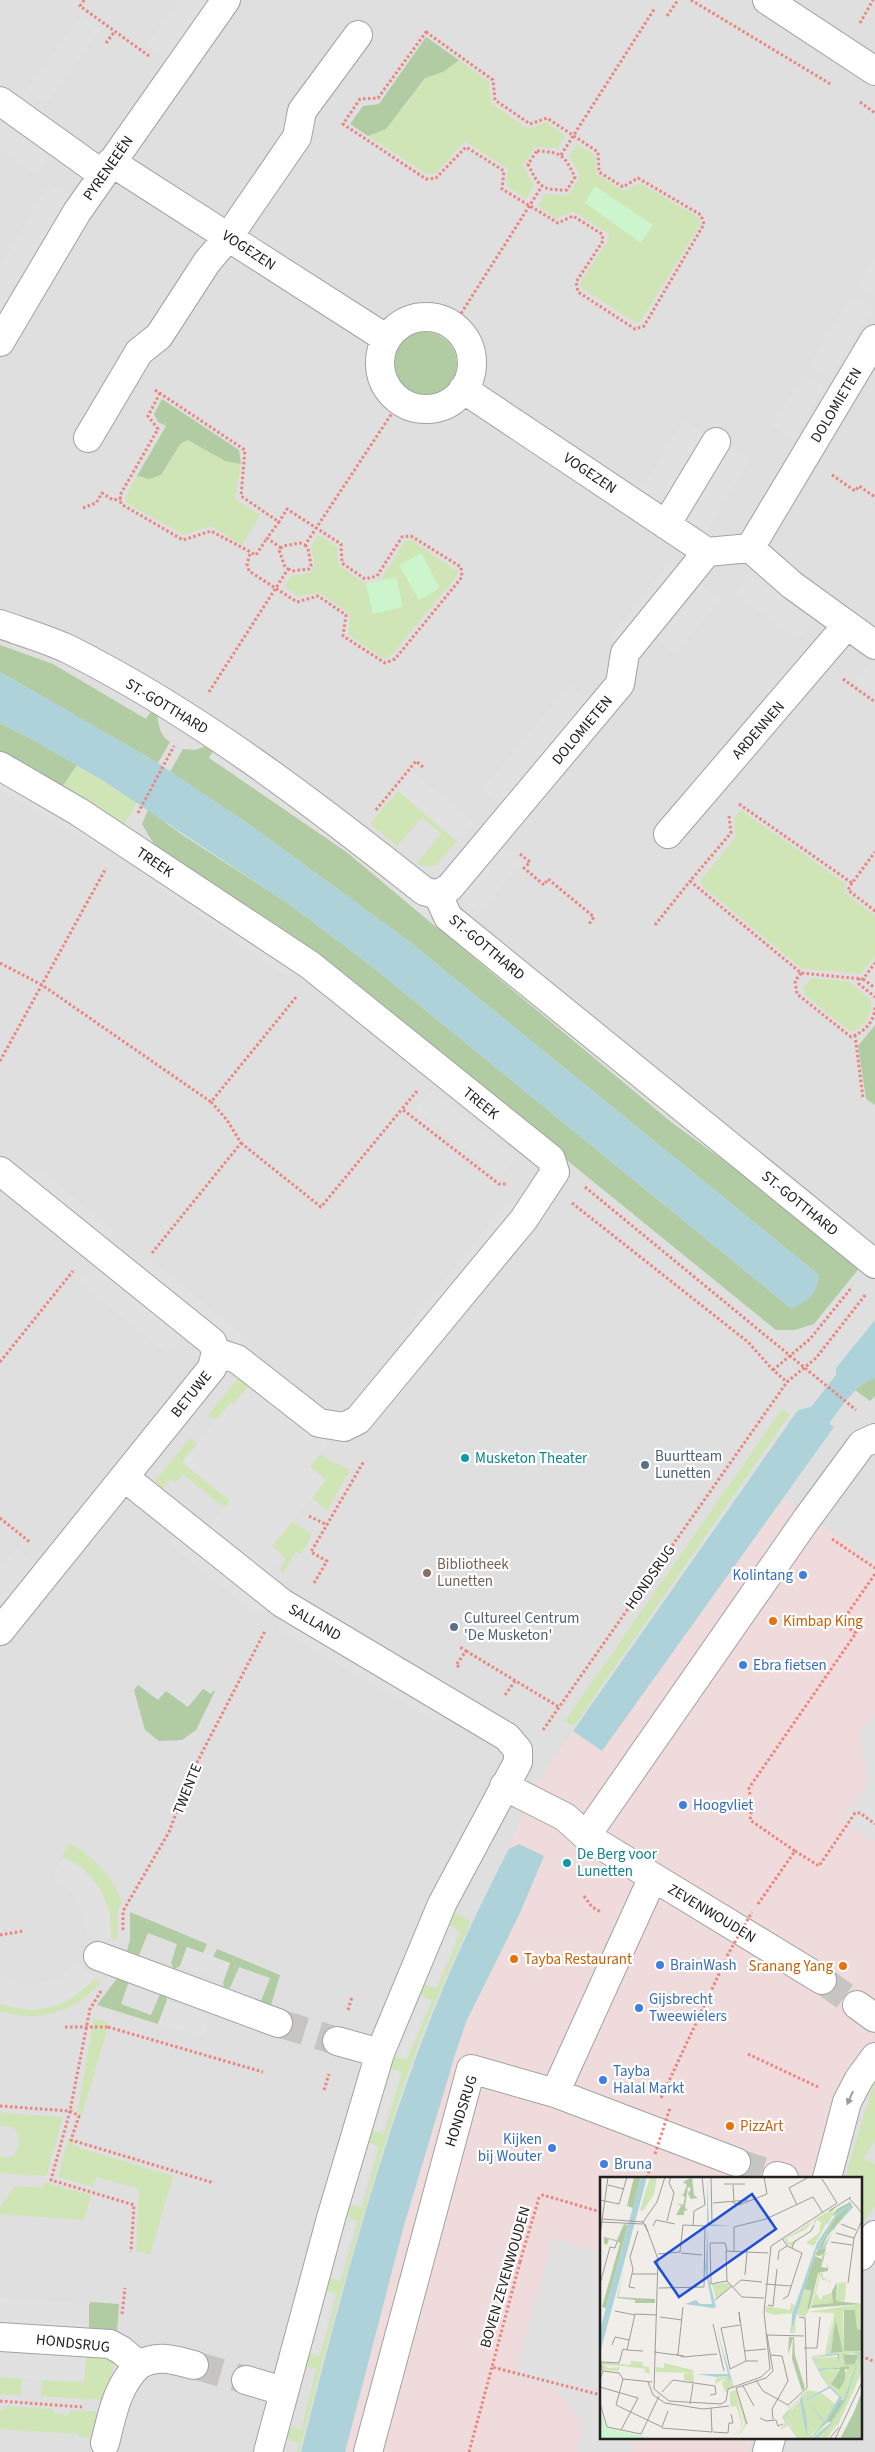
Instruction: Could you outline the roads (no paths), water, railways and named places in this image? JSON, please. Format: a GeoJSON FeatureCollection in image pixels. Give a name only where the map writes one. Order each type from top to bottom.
{"type":"FeatureCollection","features":[{"type":"Feature","properties":{"kind":"street","name":"PYRENEEËN"},"geometry":{"type":"LineString","coordinates":[[0,342],[77,212],[226,0]]}},
{"type":"Feature","properties":{"kind":"street"},"geometry":{"type":"LineString","coordinates":[[767,0],[807,24],[875,70]]}},
{"type":"Feature","properties":{"kind":"street"},"geometry":{"type":"LineString","coordinates":[[807,24],[875,50]]}},
{"type":"Feature","properties":{"kind":"street"},"geometry":{"type":"LineString","coordinates":[[88,438],[139,352],[159,336],[206,262],[239,243],[297,137],[302,111],[358,35]]}},
{"type":"Feature","properties":{"kind":"street","name":"VOGEZEN"},"geometry":{"type":"LineString","coordinates":[[0,101],[107,168],[239,243],[386,339]]}},
{"type":"Feature","properties":{"kind":"street"},"geometry":{"type":"LineString","coordinates":[[425,317],[440,319],[453,326],[463,336],[470,349],[472,362],[470,377],[454,400],[442,406],[428,409],[414,408],[390,393],[383,380],[380,366],[381,352],[386,339],[397,328],[410,320],[425,317]]}},
{"type":"Feature","properties":{"kind":"street","name":"DOLOMIETEN"},"geometry":{"type":"LineString","coordinates":[[750,548],[875,339]]}},
{"type":"Feature","properties":{"kind":"street","name":"VOGEZEN"},"geometry":{"type":"LineString","coordinates":[[463,389],[707,552]]}},
{"type":"Feature","properties":{"kind":"street"},"geometry":{"type":"LineString","coordinates":[[666,525],[716,442]]}},
{"type":"Feature","properties":{"kind":"street"},"geometry":{"type":"LineString","coordinates":[[707,552],[750,548],[792,586],[875,645]]}},
{"type":"Feature","properties":{"kind":"street","name":"DOLOMIETEN"},"geometry":{"type":"LineString","coordinates":[[438,895],[450,887],[620,684],[625,653],[707,552]]}},
{"type":"Feature","properties":{"kind":"street","name":"ST.-GOTTHARD"},"geometry":{"type":"LineString","coordinates":[[0,624],[66,648],[193,719],[355,836],[424,891],[438,895],[448,916],[871,1271]]}},
{"type":"Feature","properties":{"kind":"street","name":"ARDENNEN"},"geometry":{"type":"LineString","coordinates":[[668,834],[737,756],[846,625]]}},
{"type":"Feature","properties":{"kind":"street","name":"TREEK"},"geometry":{"type":"LineString","coordinates":[[0,766],[79,812],[317,970],[551,1159],[555,1172],[524,1220],[358,1420],[344,1426],[319,1422],[237,1359],[216,1352]]}},
{"type":"Feature","properties":{"kind":"street","name":"BETUWE"},"geometry":{"type":"LineString","coordinates":[[0,1171],[212,1342],[216,1352],[212,1368],[0,1631]]}},
{"type":"Feature","properties":{"kind":"street"},"geometry":{"type":"LineString","coordinates":[[586,1836],[806,1520],[862,1444],[875,1438]]}},
{"type":"Feature","properties":{"kind":"street","name":"SALLAND"},"geometry":{"type":"LineString","coordinates":[[124,1477],[290,1608],[507,1737],[518,1750],[518,1762],[504,1786]]}},
{"type":"Feature","properties":{"kind":"street"},"geometry":{"type":"LineString","coordinates":[[268,2452],[331,2218],[380,2053],[442,1904],[504,1786],[565,1816],[586,1836],[653,1877],[555,2093],[736,2162]]}},
{"type":"Feature","properties":{"kind":"street","name":"ZEVENWOUDEN"},"geometry":{"type":"LineString","coordinates":[[653,1877],[822,1980]]}},
{"type":"Feature","properties":{"kind":"street"},"geometry":{"type":"LineString","coordinates":[[108,1959],[278,2023]]}},
{"type":"Feature","properties":{"kind":"street"},"geometry":{"type":"LineString","coordinates":[[337,2041],[380,2053]]}},
{"type":"Feature","properties":{"kind":"street"},"geometry":{"type":"LineString","coordinates":[[827,2177],[847,2102],[858,2079],[875,2057]]}},
{"type":"Feature","properties":{"kind":"street","name":"HONDSRUG"},"geometry":{"type":"LineString","coordinates":[[368,2452],[471,2069],[555,2093]]}},
{"type":"Feature","properties":{"kind":"street"},"geometry":{"type":"LineString","coordinates":[[862,2254],[875,2235]]}},
{"type":"Feature","properties":{"kind":"street","name":"HONDSRUG"},"geometry":{"type":"LineString","coordinates":[[0,2337],[110,2344],[121,2350],[139,2365]]}},
{"type":"Feature","properties":{"kind":"street"},"geometry":{"type":"LineString","coordinates":[[105,2443],[113,2409],[124,2384],[139,2365],[149,2360],[164,2358],[194,2365]]}},
{"type":"Feature","properties":{"kind":"street"},"geometry":{"type":"LineString","coordinates":[[246,2380],[283,2391]]}},
{"type":"Feature","properties":{"kind":"water"},"geometry":{"type":"Polygon","coordinates":[[[0,672],[158,763],[247,823],[406,939],[819,1275],[816,1288],[811,1296],[792,1309],[370,965],[286,902],[102,780],[0,723],[0,672]]]}},
{"type":"Feature","properties":{"kind":"water"},"geometry":{"type":"Polygon","coordinates":[[[875,1320],[875,1378],[861,1385],[829,1423],[834,1427],[602,1751],[573,1731],[798,1410],[811,1407],[836,1375],[836,1368],[875,1320]]]}},
{"type":"Feature","properties":{"kind":"water"},"geometry":{"type":"Polygon","coordinates":[[[519,1844],[544,1856],[520,1913],[466,2022],[403,2229],[345,2452],[301,2452],[339,2305],[367,2208],[414,2063],[446,1981],[483,1901],[509,1849],[519,1844]]]}},
{"type":"Feature","properties":{"kind":"tunnel"},"geometry":{"type":"LineString","coordinates":[[822,1980],[857,2005]]}},
{"type":"Feature","properties":{"kind":"tunnel"},"geometry":{"type":"LineString","coordinates":[[278,2023],[337,2041]]}},
{"type":"Feature","properties":{"kind":"tunnel"},"geometry":{"type":"LineString","coordinates":[[736,2162],[777,2176]]}},
{"type":"Feature","properties":{"kind":"tunnel"},"geometry":{"type":"LineString","coordinates":[[194,2365],[246,2380]]}},
{"type":"Feature","properties":{"kind":"place","name":"Musketon Theater"},"geometry":{"type":"Point","coordinates":[465,1458]}},
{"type":"Feature","properties":{"kind":"place","name":"Buurtteam Lunetten"},"geometry":{"type":"Point","coordinates":[645,1465]}},
{"type":"Feature","properties":{"kind":"place","name":"Bibliotheek Lunetten"},"geometry":{"type":"Point","coordinates":[427,1573]}},
{"type":"Feature","properties":{"kind":"place","name":"Kolintang"},"geometry":{"type":"Point","coordinates":[803,1575]}},
{"type":"Feature","properties":{"kind":"place","name":"Kimbap King"},"geometry":{"type":"Point","coordinates":[773,1621]}},
{"type":"Feature","properties":{"kind":"place","name":"Cultureel Centrum 'De Musketon'"},"geometry":{"type":"Point","coordinates":[454,1627]}},
{"type":"Feature","properties":{"kind":"place","name":"Ebra fietsen"},"geometry":{"type":"Point","coordinates":[743,1665]}},
{"type":"Feature","properties":{"kind":"place","name":"Hoogvliet"},"geometry":{"type":"Point","coordinates":[683,1805]}},
{"type":"Feature","properties":{"kind":"place","name":"De Berg voor Lunetten"},"geometry":{"type":"Point","coordinates":[567,1863]}},
{"type":"Feature","properties":{"kind":"place","name":"Tayba Restaurant"},"geometry":{"type":"Point","coordinates":[514,1959]}},
{"type":"Feature","properties":{"kind":"place","name":"BrainWash"},"geometry":{"type":"Point","coordinates":[660,1965]}},
{"type":"Feature","properties":{"kind":"place","name":"Sranang Yang"},"geometry":{"type":"Point","coordinates":[843,1966]}},
{"type":"Feature","properties":{"kind":"place","name":"Gijsbrecht Tweewielers"},"geometry":{"type":"Point","coordinates":[639,2008]}},
{"type":"Feature","properties":{"kind":"place","name":"Tayba Halal Markt"},"geometry":{"type":"Point","coordinates":[603,2080]}},
{"type":"Feature","properties":{"kind":"place","name":"PizzArt"},"geometry":{"type":"Point","coordinates":[730,2126]}},
{"type":"Feature","properties":{"kind":"place","name":"Kijken bij Wouter"},"geometry":{"type":"Point","coordinates":[552,2148]}},
{"type":"Feature","properties":{"kind":"place","name":"Bruna"},"geometry":{"type":"Point","coordinates":[604,2164]}}]}
